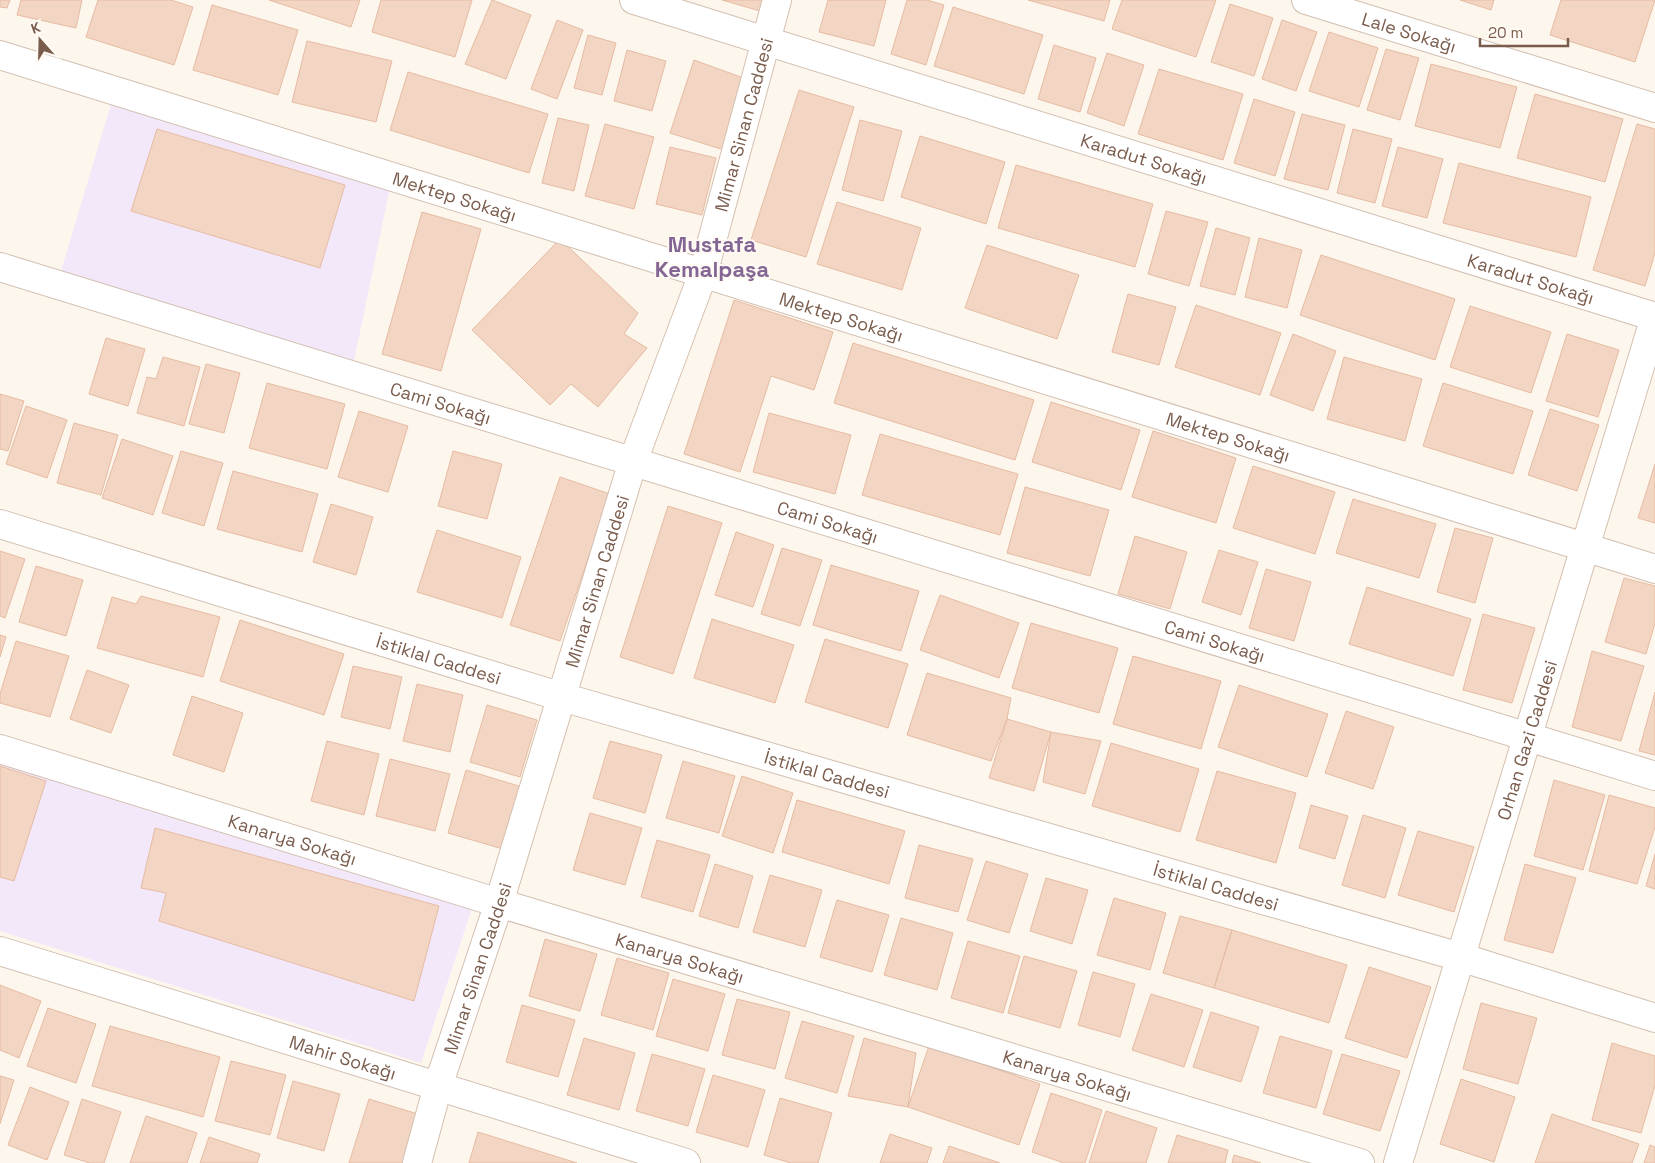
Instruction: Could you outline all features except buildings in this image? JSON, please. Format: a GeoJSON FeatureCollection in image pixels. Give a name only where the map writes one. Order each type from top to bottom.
{"type":"FeatureCollection","features":[{"type":"Feature","properties":{"kind":"street","name":"Karadut Sokağı"},"geometry":{"type":"LineString","coordinates":[[634,0],[1655,317]]}},
{"type":"Feature","properties":{"kind":"street","name":"Mimar Sinan Caddesi"},"geometry":{"type":"LineString","coordinates":[[417,1163],[438,1086],[499,903],[633,461],[702,274],[777,0]]}},
{"type":"Feature","properties":{"kind":"street","name":"Lale Sokağı"},"geometry":{"type":"LineString","coordinates":[[1306,0],[1655,108]]}},
{"type":"Feature","properties":{"kind":"street","name":"Mektep Sokağı"},"geometry":{"type":"LineString","coordinates":[[0,55],[1655,569]]}},
{"type":"Feature","properties":{"kind":"street","name":"Cami Sokağı"},"geometry":{"type":"LineString","coordinates":[[0,267],[1527,735],[1655,776]]}},
{"type":"Feature","properties":{"kind":"street","name":"Orhan Gazi Caddesi"},"geometry":{"type":"LineString","coordinates":[[1398,1163],[1655,317]]}},
{"type":"Feature","properties":{"kind":"street","name":"İstiklal Caddesi"},"geometry":{"type":"LineString","coordinates":[[0,524],[562,697],[1460,957],[1655,1018]]}},
{"type":"Feature","properties":{"kind":"street","name":"Kanarya Sokağı"},"geometry":{"type":"LineString","coordinates":[[0,749],[499,903],[1360,1163]]}},
{"type":"Feature","properties":{"kind":"street","name":"Mahir Sokağı"},"geometry":{"type":"LineString","coordinates":[[0,951],[686,1163]]}},
{"type":"Feature","properties":{"kind":"shaded area"},"geometry":{"type":"Polygon","coordinates":[[[111,104],[390,187],[354,361],[61,271],[111,104]]]}},
{"type":"Feature","properties":{"kind":"shaded area"},"geometry":{"type":"Polygon","coordinates":[[[0,758],[473,905],[421,1063],[0,931],[0,758]]]}},
{"type":"Feature","properties":{"kind":"district","name":"Mustafa Kemalpaşa"},"geometry":{"type":"Point","coordinates":[712,256]}}]}
